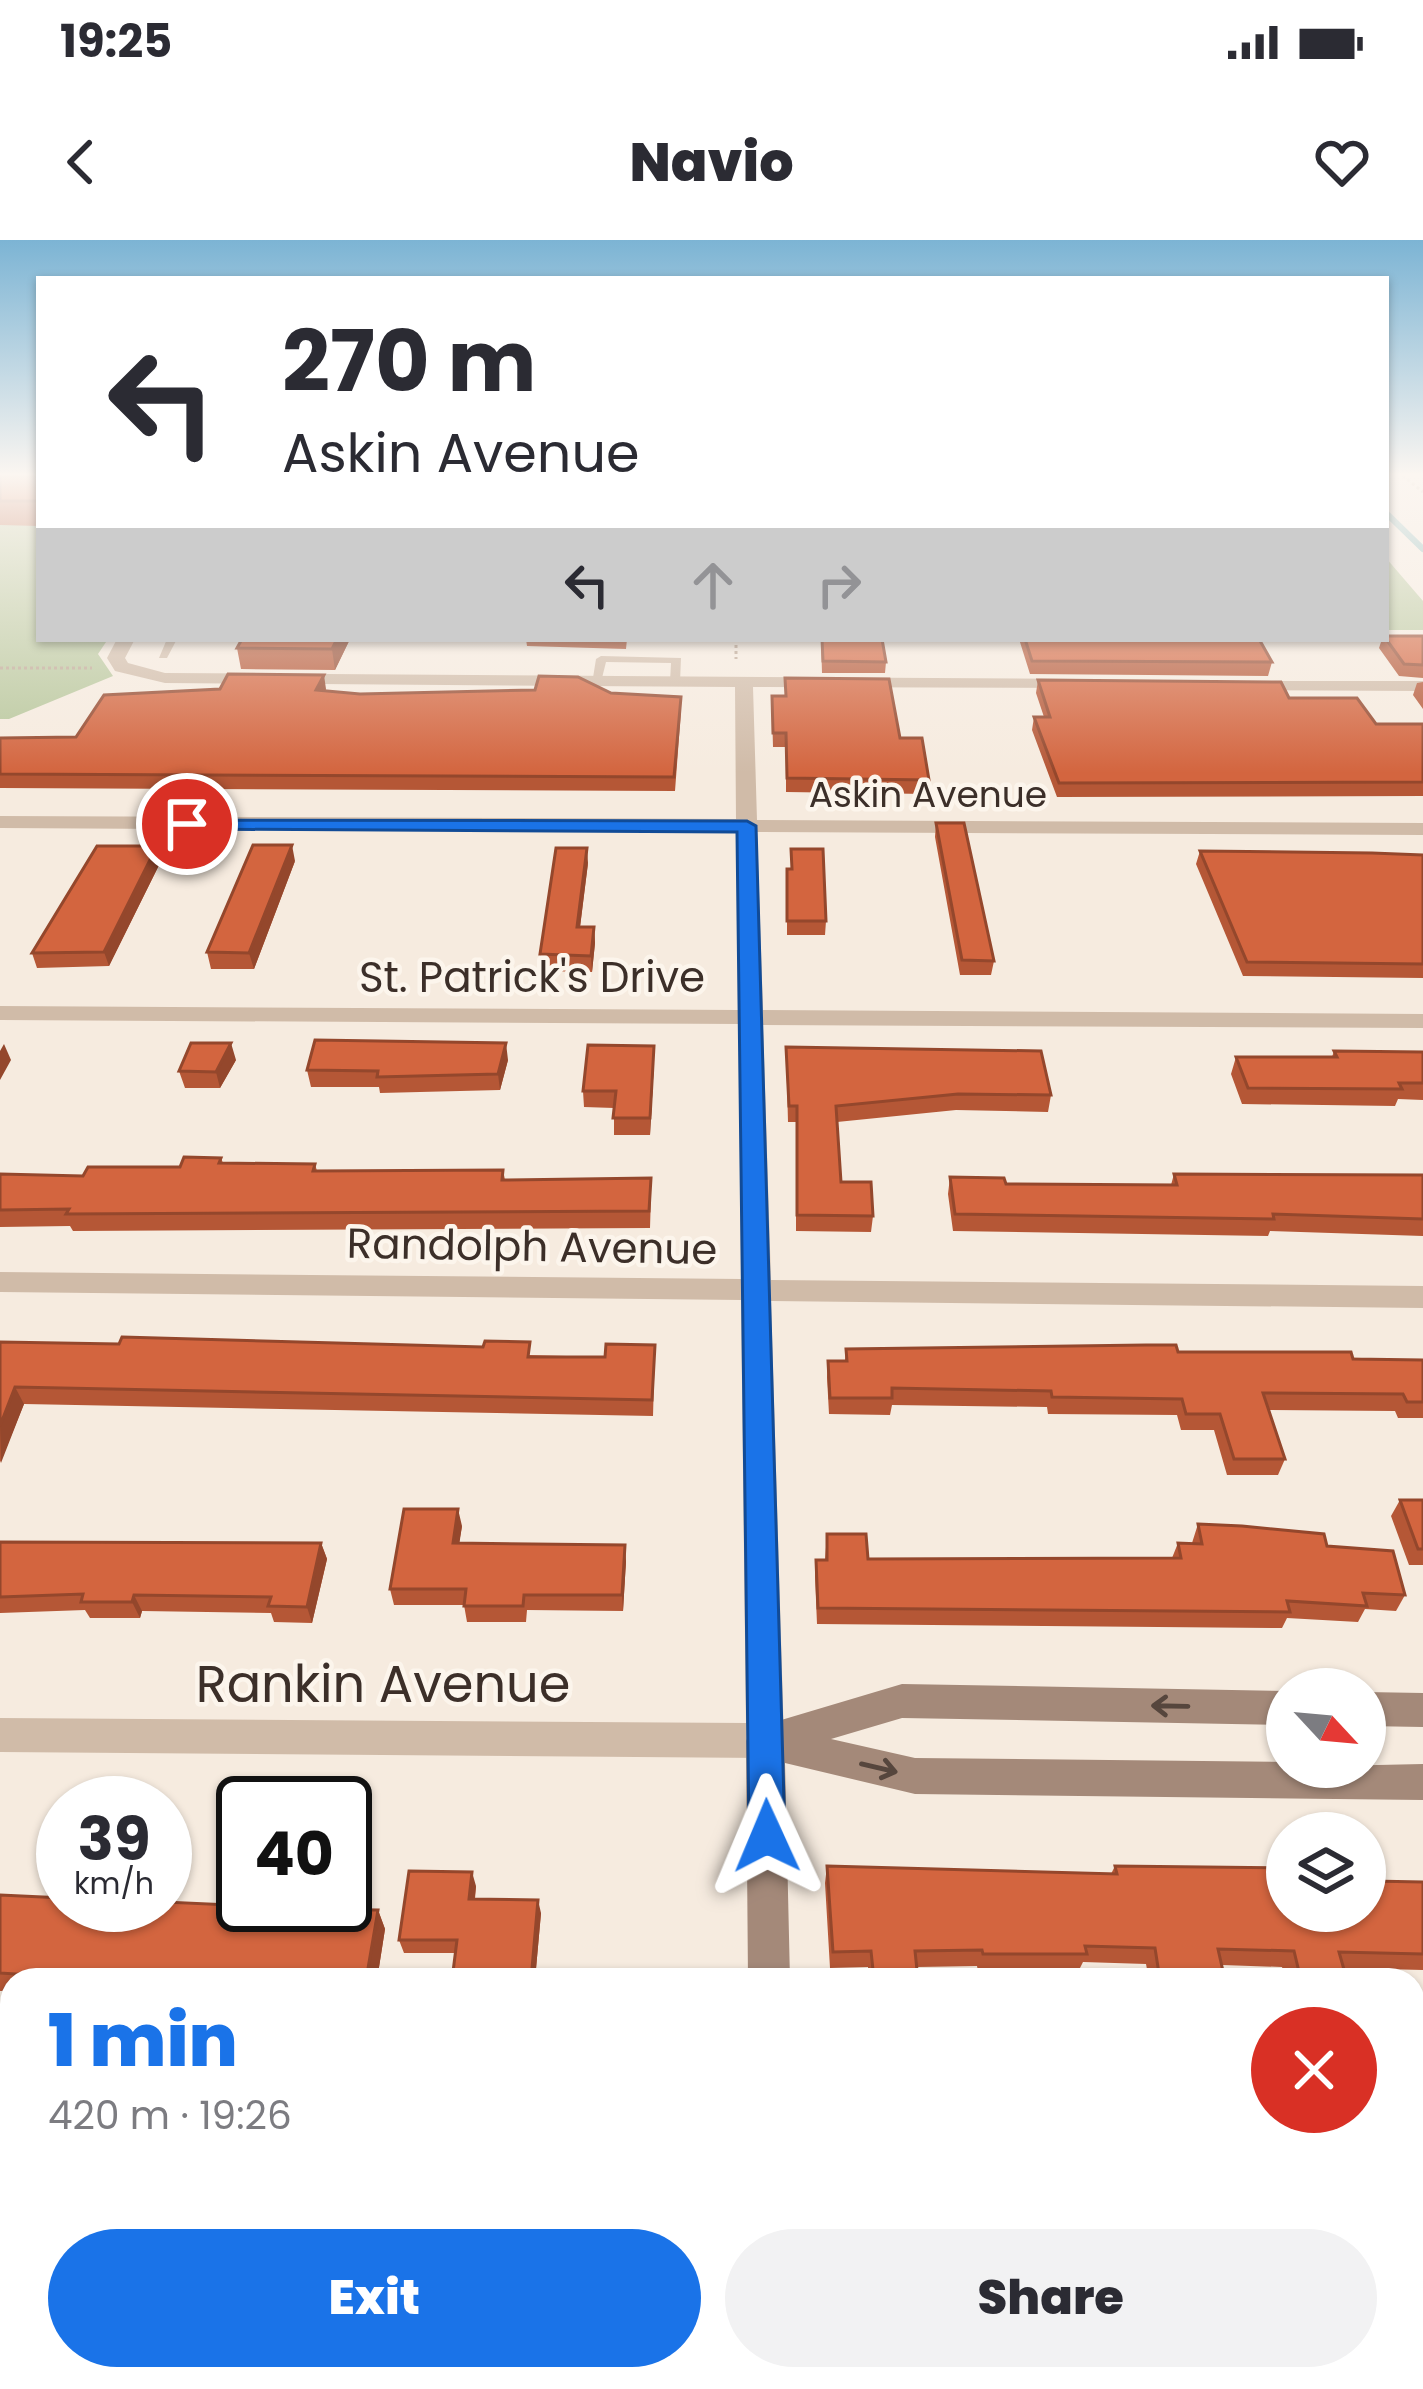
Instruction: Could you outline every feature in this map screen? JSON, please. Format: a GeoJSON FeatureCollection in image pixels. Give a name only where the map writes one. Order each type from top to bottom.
{"type":"FeatureCollection","features":[{"type":"Feature","properties":{"kind":"street"},"geometry":{"type":"LineString","coordinates":[[124,642],[111,668],[165,678],[675,682],[740,676],[1095,685]]}},
{"type":"Feature","properties":{"kind":"street"},"geometry":{"type":"LineString","coordinates":[[740,676],[770,1968]]}},
{"type":"Feature","properties":{"kind":"street"},"geometry":{"type":"LineString","coordinates":[[1212,685],[1423,686]]}},
{"type":"Feature","properties":{"kind":"street","name":"Askin Avenue"},"geometry":{"type":"LineString","coordinates":[[0,822],[1423,829]]}},
{"type":"Feature","properties":{"kind":"street","name":"St. Patrick's Drive"},"geometry":{"type":"LineString","coordinates":[[0,1013],[1423,1021]]}},
{"type":"Feature","properties":{"kind":"street","name":"Randolph Avenue"},"geometry":{"type":"LineString","coordinates":[[0,1282],[1423,1297]]}},
{"type":"Feature","properties":{"kind":"street","name":"Rankin Avenue"},"geometry":{"type":"LineString","coordinates":[[765,1741],[902,1701],[1266,1708]]}},
{"type":"Feature","properties":{"kind":"street"},"geometry":{"type":"LineString","coordinates":[[1386,1709],[1423,1710]]}},
{"type":"Feature","properties":{"kind":"street","name":"Rankin Avenue"},"geometry":{"type":"LineString","coordinates":[[0,1735],[765,1741],[915,1776],[1423,1782]]}},
{"type":"Feature","properties":{"kind":"lane"},"geometry":{"type":"LineString","coordinates":[[163,656],[170,642]]}},
{"type":"Feature","properties":{"kind":"path"},"geometry":{"type":"LineString","coordinates":[[736,642],[740,676]]}},
{"type":"Feature","properties":{"kind":"path"},"geometry":{"type":"LineString","coordinates":[[0,668],[111,668]]}},
{"type":"Feature","properties":{"kind":"green space"},"geometry":{"type":"Polygon","coordinates":[[[0,572],[36,572],[36,642],[106,642],[98,654],[113,676],[0,719],[0,572]]]}},
{"type":"Feature","properties":{"kind":"green space"},"geometry":{"type":"Polygon","coordinates":[[[1389,572],[1398,572],[1423,601],[1423,630],[1389,630],[1389,572]]]}},
{"type":"Feature","properties":{"kind":"building"},"geometry":{"type":"Polygon","coordinates":[[[1389,636],[1423,636],[1423,665],[1404,664],[1389,636]]]}},
{"type":"Feature","properties":{"kind":"building"},"geometry":{"type":"Polygon","coordinates":[[[240,642],[336,642],[332,649],[237,648],[240,642]]]}},
{"type":"Feature","properties":{"kind":"building"},"geometry":{"type":"Polygon","coordinates":[[[822,642],[883,642],[886,662],[823,661],[822,642]]]}},
{"type":"Feature","properties":{"kind":"building"},"geometry":{"type":"Polygon","coordinates":[[[1026,642],[1261,642],[1272,662],[1032,661],[1026,642]]]}},
{"type":"Feature","properties":{"kind":"building"},"geometry":{"type":"Polygon","coordinates":[[[228,674],[324,675],[316,690],[360,694],[535,690],[539,676],[578,677],[611,693],[681,697],[674,777],[0,774],[0,738],[76,737],[104,695],[220,689],[228,674]]]}},
{"type":"Feature","properties":{"kind":"building"},"geometry":{"type":"Polygon","coordinates":[[[785,678],[889,679],[900,738],[922,738],[929,780],[787,778],[786,733],[773,733],[772,696],[786,696],[785,678]]]}},
{"type":"Feature","properties":{"kind":"building"},"geometry":{"type":"Polygon","coordinates":[[[1038,680],[1281,682],[1289,698],[1357,698],[1376,724],[1423,724],[1423,782],[1059,783],[1034,717],[1050,717],[1038,680]]]}},
{"type":"Feature","properties":{"kind":"building"},"geometry":{"type":"Polygon","coordinates":[[[936,823],[964,823],[994,961],[962,960],[936,823]]]}},
{"type":"Feature","properties":{"kind":"building"},"geometry":{"type":"Polygon","coordinates":[[[253,845],[292,845],[249,953],[207,952],[253,845]]]}},
{"type":"Feature","properties":{"kind":"building"},"geometry":{"type":"Polygon","coordinates":[[[97,846],[157,846],[104,952],[32,953],[97,846]]]}},
{"type":"Feature","properties":{"kind":"building"},"geometry":{"type":"Polygon","coordinates":[[[556,848],[587,848],[577,927],[594,927],[591,956],[540,954],[556,848]]]}},
{"type":"Feature","properties":{"kind":"building"},"geometry":{"type":"Polygon","coordinates":[[[791,849],[823,849],[826,921],[787,921],[791,849]]]}},
{"type":"Feature","properties":{"kind":"building"},"geometry":{"type":"Polygon","coordinates":[[[1200,851],[1423,855],[1423,964],[1247,962],[1200,851]]]}},
{"type":"Feature","properties":{"kind":"building"},"geometry":{"type":"Polygon","coordinates":[[[315,1040],[506,1043],[498,1074],[377,1077],[378,1071],[307,1070],[315,1040]]]}},
{"type":"Feature","properties":{"kind":"building"},"geometry":{"type":"Polygon","coordinates":[[[191,1043],[231,1043],[216,1072],[179,1071],[191,1043]]]}},
{"type":"Feature","properties":{"kind":"building"},"geometry":{"type":"Polygon","coordinates":[[[588,1045],[654,1046],[650,1118],[613,1118],[616,1091],[583,1091],[588,1045]]]}},
{"type":"Feature","properties":{"kind":"building"},"geometry":{"type":"Polygon","coordinates":[[[786,1047],[1041,1051],[1051,1095],[958,1094],[836,1106],[841,1182],[871,1182],[873,1216],[797,1215],[797,1106],[789,1106],[786,1047]]]}},
{"type":"Feature","properties":{"kind":"building"},"geometry":{"type":"Polygon","coordinates":[[[1334,1051],[1423,1052],[1423,1083],[1399,1083],[1402,1089],[1248,1088],[1236,1057],[1337,1057],[1334,1051]]]}},
{"type":"Feature","properties":{"kind":"building"},"geometry":{"type":"Polygon","coordinates":[[[184,1157],[221,1158],[219,1163],[315,1164],[313,1171],[503,1170],[502,1180],[651,1178],[649,1211],[66,1214],[69,1209],[0,1210],[0,1174],[83,1176],[88,1167],[180,1167],[184,1157]]]}},
{"type":"Feature","properties":{"kind":"building"},"geometry":{"type":"Polygon","coordinates":[[[1174,1174],[1423,1175],[1423,1219],[955,1214],[950,1177],[1004,1178],[1006,1184],[1177,1185],[1174,1174]]]}},
{"type":"Feature","properties":{"kind":"building"},"geometry":{"type":"Polygon","coordinates":[[[122,1337],[483,1347],[485,1341],[530,1342],[528,1357],[605,1357],[606,1344],[655,1345],[652,1400],[15,1387],[0,1426],[0,1342],[119,1344],[122,1337]]]}},
{"type":"Feature","properties":{"kind":"building"},"geometry":{"type":"Polygon","coordinates":[[[1176,1345],[1178,1352],[1351,1352],[1353,1359],[1423,1360],[1423,1402],[1407,1402],[1403,1394],[1263,1393],[1285,1459],[1234,1459],[1220,1414],[1186,1414],[1182,1399],[892,1388],[892,1398],[830,1398],[828,1361],[847,1361],[846,1349],[1176,1345]]]}},
{"type":"Feature","properties":{"kind":"building"},"geometry":{"type":"Polygon","coordinates":[[[1400,1500],[1423,1500],[1423,1549],[1418,1549],[1400,1500]]]}},
{"type":"Feature","properties":{"kind":"building"},"geometry":{"type":"Polygon","coordinates":[[[404,1509],[458,1509],[453,1543],[625,1545],[622,1595],[524,1595],[523,1606],[464,1606],[466,1589],[390,1589],[404,1509]]]}},
{"type":"Feature","properties":{"kind":"building"},"geometry":{"type":"Polygon","coordinates":[[[1198,1524],[1324,1534],[1327,1546],[1393,1551],[1405,1595],[1363,1593],[1367,1606],[1287,1601],[1290,1612],[818,1608],[816,1560],[827,1560],[827,1534],[866,1534],[868,1559],[1181,1558],[1178,1543],[1202,1544],[1198,1524]]]}},
{"type":"Feature","properties":{"kind":"building"},"geometry":{"type":"Polygon","coordinates":[[[0,1542],[321,1543],[307,1607],[268,1606],[271,1597],[134,1595],[132,1602],[81,1602],[83,1594],[0,1597],[0,1542]]]}},
{"type":"Feature","properties":{"kind":"building"},"geometry":{"type":"Polygon","coordinates":[[[827,1866],[1117,1874],[1115,1866],[1266,1868],[1266,1932],[1386,1932],[1386,1881],[1423,1882],[1423,1954],[1339,1952],[1344,1968],[1298,1968],[1294,1951],[1218,1949],[1222,1968],[1158,1968],[1155,1948],[1085,1946],[1087,1954],[915,1951],[917,1968],[873,1968],[871,1951],[833,1952],[827,1866]]]}},
{"type":"Feature","properties":{"kind":"building"},"geometry":{"type":"Polygon","coordinates":[[[409,1871],[472,1872],[469,1899],[538,1900],[532,1968],[454,1968],[457,1940],[399,1940],[409,1871]]]}},
{"type":"Feature","properties":{"kind":"building"},"geometry":{"type":"Polygon","coordinates":[[[0,1895],[36,1897],[36,1932],[192,1932],[192,1903],[216,1904],[216,1932],[372,1932],[372,1910],[378,1910],[368,1968],[0,1968],[0,1895]]]}},
{"type":"Feature","properties":{"kind":"route"},"geometry":{"type":"LineString","coordinates":[[187,824],[747,826],[767,1836]]}}]}
